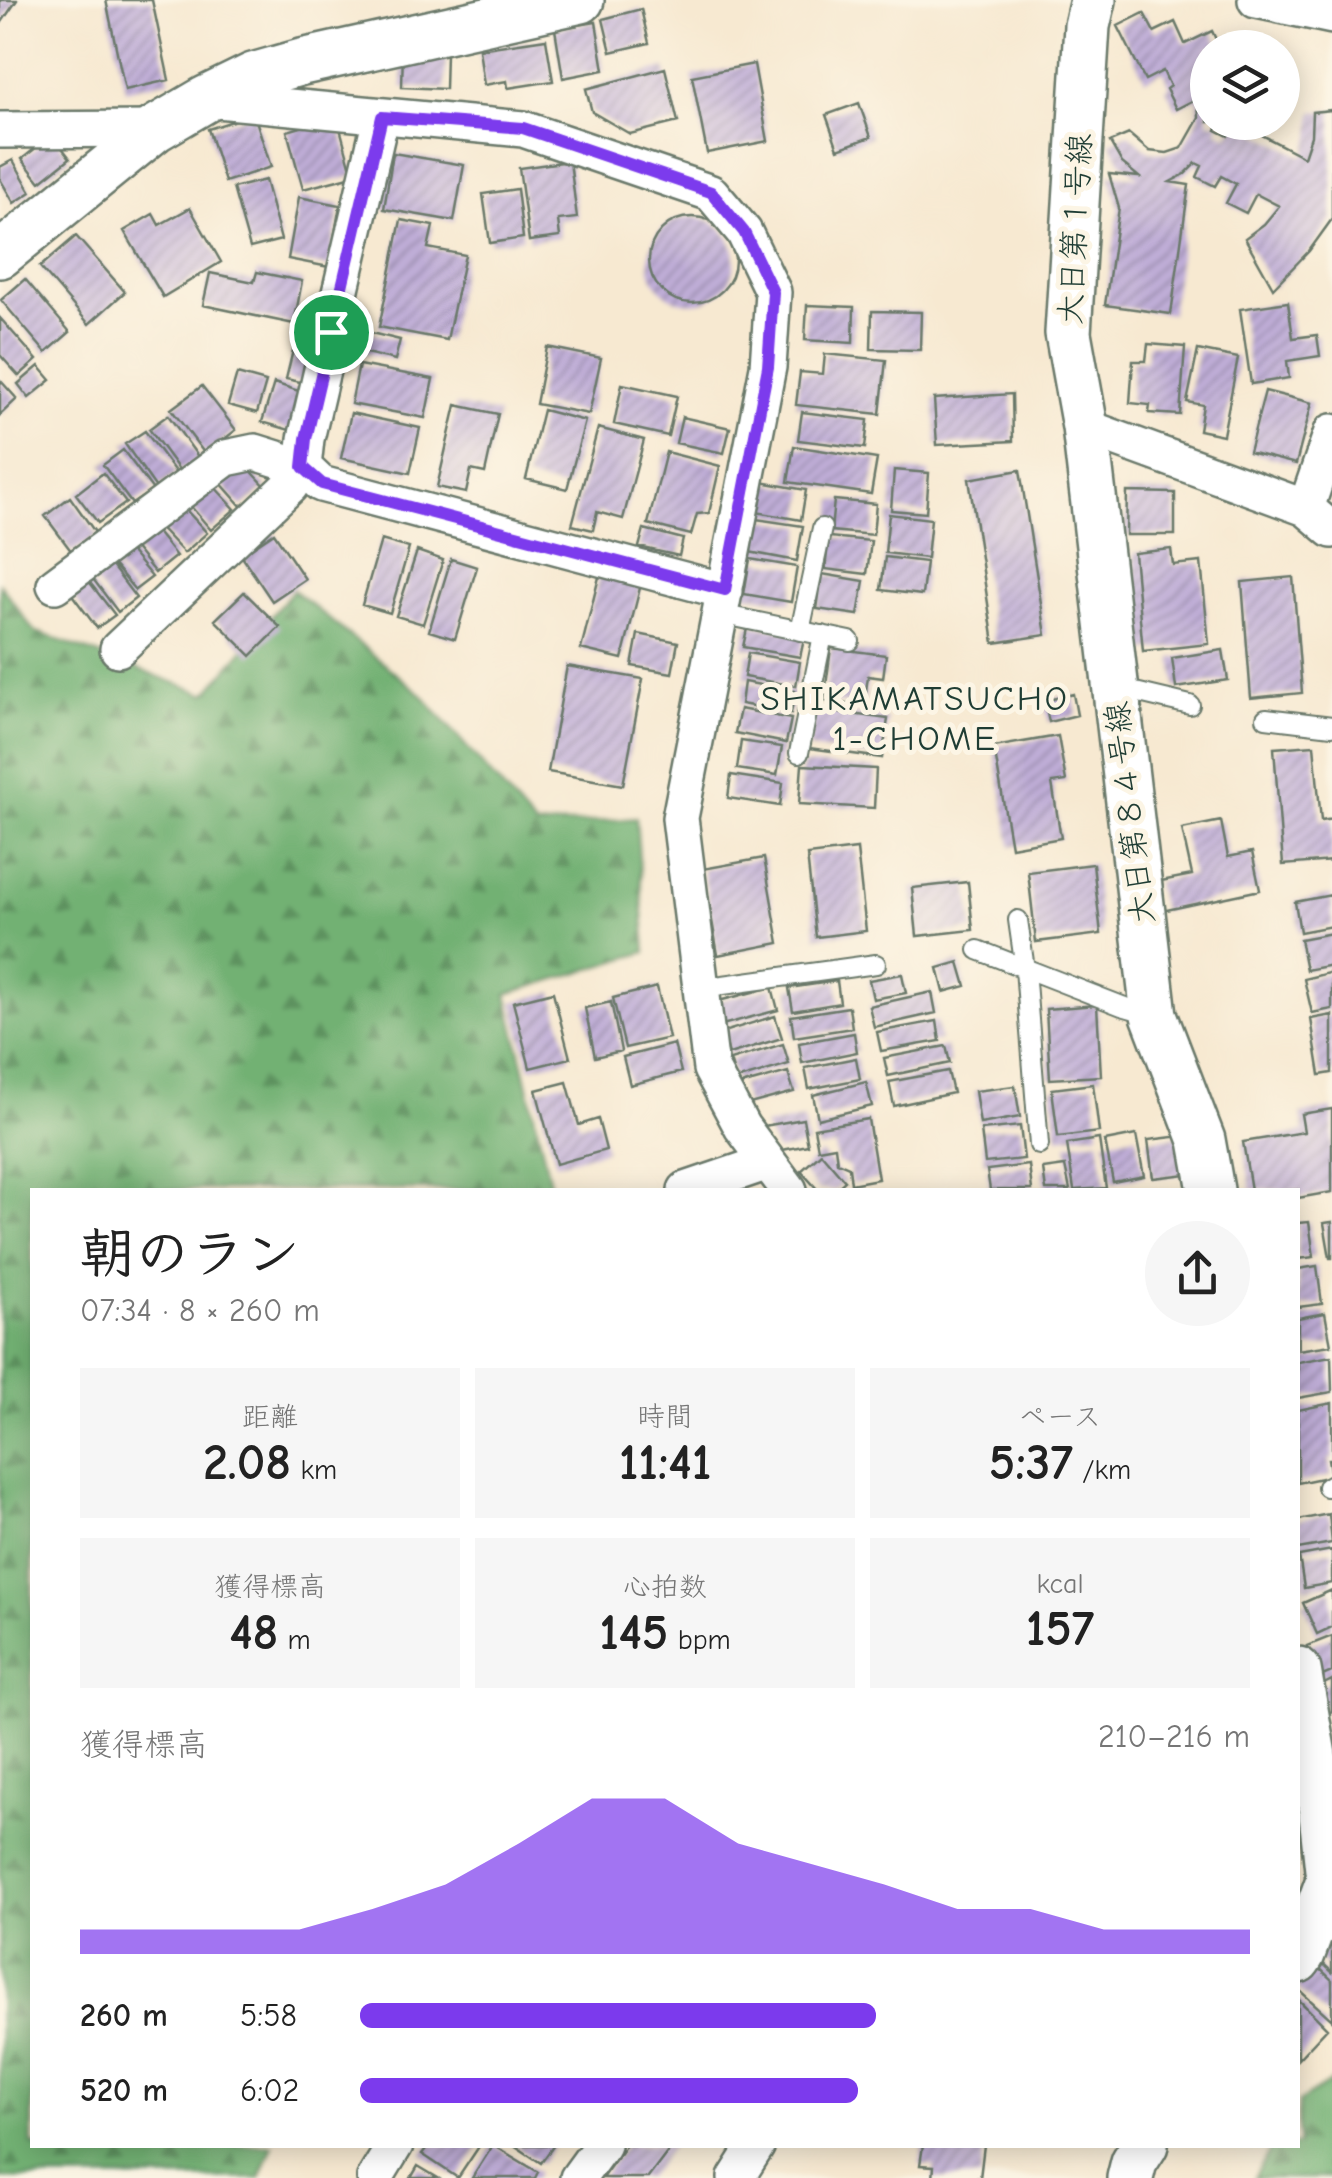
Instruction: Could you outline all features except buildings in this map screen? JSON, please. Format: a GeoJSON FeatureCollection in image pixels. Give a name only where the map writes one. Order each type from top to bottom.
{"type":"FeatureCollection","features":[{"type":"Feature","properties":{"kind":"street","name":"大日第１号線"},"geometry":{"type":"LineString","coordinates":[[1085,427],[1068,332],[1086,26],[1092,0]]}},
{"type":"Feature","properties":{"kind":"street"},"geometry":{"type":"LineString","coordinates":[[1256,0],[1332,16]]}},
{"type":"Feature","properties":{"kind":"street"},"geometry":{"type":"LineString","coordinates":[[0,256],[155,129],[254,76],[564,2]]}},
{"type":"Feature","properties":{"kind":"street"},"geometry":{"type":"LineString","coordinates":[[206,99],[523,128],[711,192],[744,232],[773,292],[768,367],[680,818],[711,1069],[742,1127],[778,1176],[699,1188]]}},
{"type":"Feature","properties":{"kind":"street"},"geometry":{"type":"LineString","coordinates":[[118,649],[290,486],[303,467],[306,439],[382,117]]}},
{"type":"Feature","properties":{"kind":"street"},"geometry":{"type":"LineString","coordinates":[[0,130],[155,129]]}},
{"type":"Feature","properties":{"kind":"street"},"geometry":{"type":"LineString","coordinates":[[1085,427],[1319,519],[1332,432]]}},
{"type":"Feature","properties":{"kind":"street","name":"大日第８４号線"},"geometry":{"type":"LineString","coordinates":[[1085,427],[1154,1014],[1202,1140],[1211,1188]]}},
{"type":"Feature","properties":{"kind":"street"},"geometry":{"type":"LineString","coordinates":[[55,585],[226,458],[255,452],[303,467],[322,484],[722,602]]}},
{"type":"Feature","properties":{"kind":"street"},"geometry":{"type":"LineString","coordinates":[[1300,1681],[1320,1795],[1329,1880],[1300,1957]]}},
{"type":"Feature","properties":{"kind":"street"},"geometry":{"type":"LineString","coordinates":[[375,2178],[393,2148]]}},
{"type":"Feature","properties":{"kind":"street"},"geometry":{"type":"LineString","coordinates":[[578,2178],[600,2148]]}},
{"type":"Feature","properties":{"kind":"street"},"geometry":{"type":"LineString","coordinates":[[736,2178],[755,2148]]}},
{"type":"Feature","properties":{"kind":"street"},"geometry":{"type":"LineString","coordinates":[[1130,2178],[1143,2148]]}},
{"type":"Feature","properties":{"kind":"lane"},"geometry":{"type":"LineString","coordinates":[[800,631],[822,528]]}},
{"type":"Feature","properties":{"kind":"lane"},"geometry":{"type":"LineString","coordinates":[[722,602],[800,631],[850,642]]}},
{"type":"Feature","properties":{"kind":"lane"},"geometry":{"type":"LineString","coordinates":[[799,753],[823,635]]}},
{"type":"Feature","properties":{"kind":"lane"},"geometry":{"type":"LineString","coordinates":[[1115,688],[1190,704]]}},
{"type":"Feature","properties":{"kind":"lane"},"geometry":{"type":"LineString","coordinates":[[1266,718],[1332,726]]}},
{"type":"Feature","properties":{"kind":"lane"},"geometry":{"type":"LineString","coordinates":[[1018,920],[1039,1145]]}},
{"type":"Feature","properties":{"kind":"lane"},"geometry":{"type":"LineString","coordinates":[[978,950],[1122,1006],[1154,1014]]}},
{"type":"Feature","properties":{"kind":"lane"},"geometry":{"type":"LineString","coordinates":[[701,988],[876,964]]}},
{"type":"Feature","properties":{"kind":"green space"},"geometry":{"type":"Polygon","coordinates":[[[0,584],[34,631],[206,694],[293,590],[420,693],[536,827],[636,818],[646,952],[507,994],[549,1188],[30,1188],[30,2148],[272,2148],[260,2178],[0,2178],[0,584]]]}},
{"type":"Feature","properties":{"kind":"green space"},"geometry":{"type":"Polygon","coordinates":[[[1332,2081],[1332,2178],[1254,2178],[1271,2148],[1300,2148],[1300,2101],[1332,2081]]]}},
{"type":"Feature","properties":{"kind":"district","name":"SHIKAMATSUCHO 1-CHOME"},"geometry":{"type":"Point","coordinates":[915,718]}},
{"type":"Feature","properties":{"kind":"route"},"geometry":{"type":"LineString","coordinates":[[382,117],[523,128],[711,192],[744,232],[773,292],[768,367],[725,590],[322,484],[303,467],[331,332],[382,117]]}}]}
